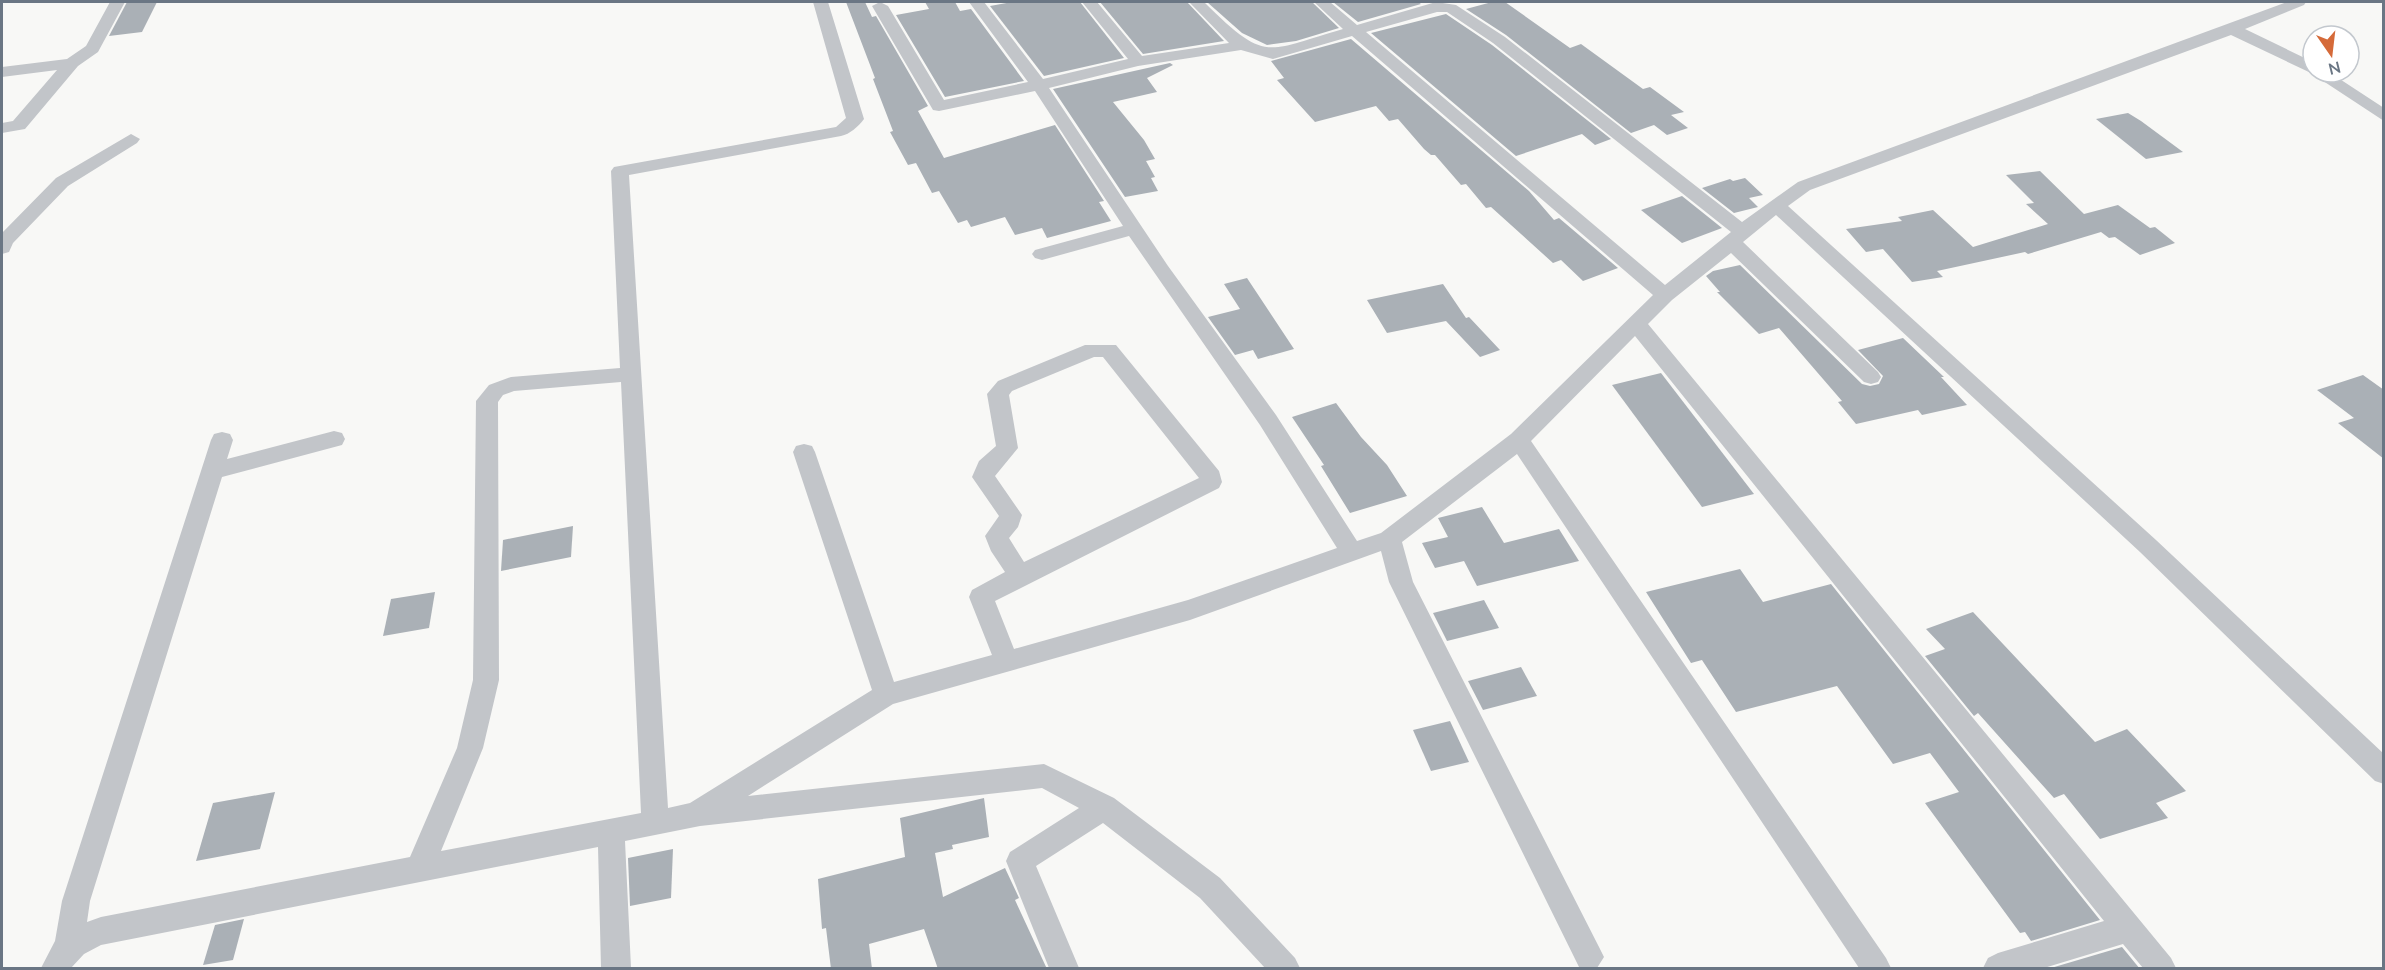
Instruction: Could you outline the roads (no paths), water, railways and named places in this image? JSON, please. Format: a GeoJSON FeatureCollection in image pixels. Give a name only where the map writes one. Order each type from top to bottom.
{"type":"FeatureCollection","features":[{"type":"Feature","properties":{"kind":"street"},"geometry":{"type":"LineString","coordinates":[[2,128],[19,125],[72,63],[92,49],[117,2]]}},
{"type":"Feature","properties":{"kind":"street"},"geometry":{"type":"LineString","coordinates":[[655,822],[620,171],[841,131],[855,119],[820,2]]}},
{"type":"Feature","properties":{"kind":"street"},"geometry":{"type":"LineString","coordinates":[[976,2],[1039,85],[1134,229],[1268,420],[1353,554]]}},
{"type":"Feature","properties":{"kind":"street"},"geometry":{"type":"LineString","coordinates":[[1089,2],[1138,61]]}},
{"type":"Feature","properties":{"kind":"street"},"geometry":{"type":"LineString","coordinates":[[1196,2],[1240,46]]}},
{"type":"Feature","properties":{"kind":"street"},"geometry":{"type":"LineString","coordinates":[[1321,2],[1665,295]]}},
{"type":"Feature","properties":{"kind":"street"},"geometry":{"type":"LineString","coordinates":[[695,815],[886,695],[1190,610],[1353,554],[1389,539],[1519,440],[1635,322],[1665,295],[1804,186],[2232,29],[2299,2]]}},
{"type":"Feature","properties":{"kind":"street"},"geometry":{"type":"LineString","coordinates":[[880,6],[939,106],[1138,61],[1240,46],[1273,54],[1355,32],[1433,4],[1451,8],[1499,40],[1737,237],[1871,377]]}},
{"type":"Feature","properties":{"kind":"street"},"geometry":{"type":"LineString","coordinates":[[2232,29],[2301,62]]}},
{"type":"Feature","properties":{"kind":"street"},"geometry":{"type":"LineString","coordinates":[[2,72],[72,63]]}},
{"type":"Feature","properties":{"kind":"street"},"geometry":{"type":"LineString","coordinates":[[2336,84],[2384,116]]}},
{"type":"Feature","properties":{"kind":"street"},"geometry":{"type":"LineString","coordinates":[[2,244],[62,182],[131,139]]}},
{"type":"Feature","properties":{"kind":"street"},"geometry":{"type":"LineString","coordinates":[[1777,206],[2148,546],[2384,771]]}},
{"type":"Feature","properties":{"kind":"street"},"geometry":{"type":"LineString","coordinates":[[1042,254],[1134,229]]}},
{"type":"Feature","properties":{"kind":"street"},"geometry":{"type":"LineString","coordinates":[[1635,322],[2161,969]]}},
{"type":"Feature","properties":{"kind":"street"},"geometry":{"type":"LineString","coordinates":[[1006,661],[981,597],[1020,575],[1211,482],[1211,477],[1109,350],[1092,350],[1000,390],[998,399],[1007,448],[987,467],[983,477],[1011,515],[1010,521],[997,536],[999,545],[1020,575]]}},
{"type":"Feature","properties":{"kind":"street"},"geometry":{"type":"LineString","coordinates":[[420,868],[470,748],[486,681],[488,401],[496,390],[511,384],[631,374]]}},
{"type":"Feature","properties":{"kind":"street"},"geometry":{"type":"LineString","coordinates":[[56,969],[69,945],[76,901],[222,440]]}},
{"type":"Feature","properties":{"kind":"street"},"geometry":{"type":"LineString","coordinates":[[212,471],[334,440]]}},
{"type":"Feature","properties":{"kind":"street"},"geometry":{"type":"LineString","coordinates":[[1519,440],[1876,969]]}},
{"type":"Feature","properties":{"kind":"street"},"geometry":{"type":"LineString","coordinates":[[804,452],[886,695]]}},
{"type":"Feature","properties":{"kind":"street"},"geometry":{"type":"LineString","coordinates":[[1389,539],[1401,582],[1590,957]]}},
{"type":"Feature","properties":{"kind":"street"},"geometry":{"type":"LineString","coordinates":[[69,945],[101,931],[153,920],[695,815],[1044,776],[1104,807],[1210,888],[1285,969]]}},
{"type":"Feature","properties":{"kind":"street"},"geometry":{"type":"LineString","coordinates":[[1064,969],[1020,861],[1104,807]]}},
{"type":"Feature","properties":{"kind":"street"},"geometry":{"type":"LineString","coordinates":[[611,831],[616,969]]}},
{"type":"Feature","properties":{"kind":"street"},"geometry":{"type":"LineString","coordinates":[[1998,969],[2128,928]]}}]}
